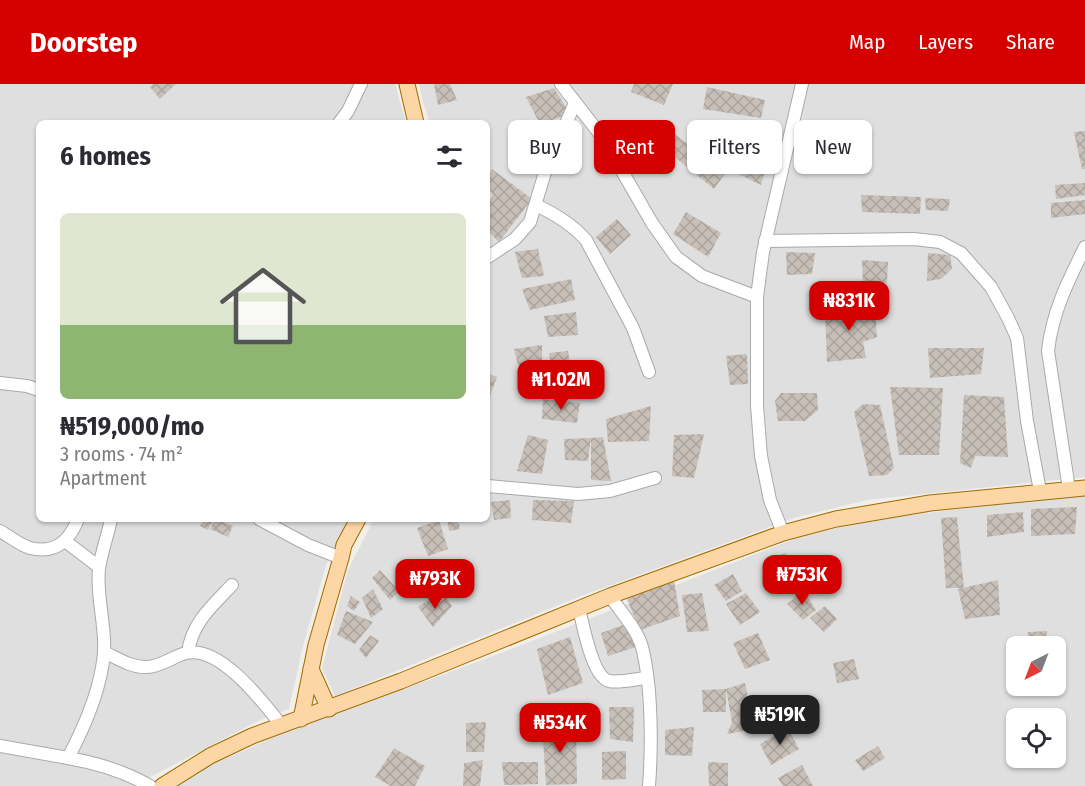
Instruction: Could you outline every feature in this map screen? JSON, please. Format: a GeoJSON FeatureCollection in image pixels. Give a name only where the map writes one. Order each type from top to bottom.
{"type":"FeatureCollection","features":[{"type":"Feature","properties":{"kind":"main road"},"geometry":{"type":"LineString","coordinates":[[407,84],[415,120]]}},
{"type":"Feature","properties":{"kind":"main road"},"geometry":{"type":"LineString","coordinates":[[162,786],[210,756],[252,736],[329,708],[610,596],[783,533],[836,519],[930,503],[1085,488]]}},
{"type":"Feature","properties":{"kind":"main road"},"geometry":{"type":"LineString","coordinates":[[301,718],[310,669],[340,558],[356,522]]}},
{"type":"Feature","properties":{"kind":"main road"},"geometry":{"type":"LineString","coordinates":[[310,669],[329,708]]}},
{"type":"Feature","properties":{"kind":"street"},"geometry":{"type":"LineString","coordinates":[[341,120],[361,84]]}},
{"type":"Feature","properties":{"kind":"street"},"geometry":{"type":"LineString","coordinates":[[561,84],[603,138],[651,223],[676,257],[702,276],[757,297]]}},
{"type":"Feature","properties":{"kind":"street"},"geometry":{"type":"LineString","coordinates":[[783,533],[770,500],[761,456],[757,396],[757,297],[765,241],[802,84]]}},
{"type":"Feature","properties":{"kind":"street"},"geometry":{"type":"LineString","coordinates":[[490,256],[514,239],[530,222],[546,169],[575,103]]}},
{"type":"Feature","properties":{"kind":"street"},"geometry":{"type":"LineString","coordinates":[[536,205],[576,229],[586,240],[633,328],[649,372]]}},
{"type":"Feature","properties":{"kind":"street"},"geometry":{"type":"LineString","coordinates":[[765,241],[914,239],[940,242],[961,253],[991,287],[1017,338],[1021,382],[1040,491]]}},
{"type":"Feature","properties":{"kind":"street"},"geometry":{"type":"LineString","coordinates":[[1069,489],[1048,351],[1050,328],[1085,247]]}},
{"type":"Feature","properties":{"kind":"street"},"geometry":{"type":"LineString","coordinates":[[0,383],[36,389]]}},
{"type":"Feature","properties":{"kind":"street"},"geometry":{"type":"LineString","coordinates":[[490,486],[578,494],[610,491],[655,478]]}},
{"type":"Feature","properties":{"kind":"street"},"geometry":{"type":"LineString","coordinates":[[0,531],[28,548],[53,549],[65,541],[76,522]]}},
{"type":"Feature","properties":{"kind":"street"},"geometry":{"type":"LineString","coordinates":[[68,758],[89,713],[104,652],[99,567],[110,522]]}},
{"type":"Feature","properties":{"kind":"street"},"geometry":{"type":"LineString","coordinates":[[265,522],[308,545],[340,558]]}},
{"type":"Feature","properties":{"kind":"street"},"geometry":{"type":"LineString","coordinates":[[65,541],[99,567]]}},
{"type":"Feature","properties":{"kind":"street"},"geometry":{"type":"LineString","coordinates":[[188,652],[190,638],[198,622],[232,585]]}},
{"type":"Feature","properties":{"kind":"street"},"geometry":{"type":"LineString","coordinates":[[610,596],[641,645],[651,736],[649,786]]}},
{"type":"Feature","properties":{"kind":"street"},"geometry":{"type":"LineString","coordinates":[[579,609],[594,665],[601,677],[609,681],[646,678]]}},
{"type":"Feature","properties":{"kind":"street"},"geometry":{"type":"LineString","coordinates":[[104,652],[129,664],[148,668],[188,652],[206,654],[223,664],[263,702],[282,726]]}},
{"type":"Feature","properties":{"kind":"street"},"geometry":{"type":"LineString","coordinates":[[0,746],[110,768],[135,777],[150,786]]}},
{"type":"Feature","properties":{"kind":"shaded area"},"geometry":{"type":"Polygon","coordinates":[[[0,84],[395,84],[405,120],[36,120],[36,522],[348,522],[326,565],[302,650],[289,709],[262,719],[137,786],[0,786],[0,84]]]}},
{"type":"Feature","properties":{"kind":"shaded area"},"geometry":{"type":"Polygon","coordinates":[[[419,84],[1085,84],[1085,477],[867,500],[794,518],[581,596],[335,696],[322,668],[348,570],[372,522],[490,522],[490,120],[429,120],[419,84]]]}},
{"type":"Feature","properties":{"kind":"shaded area"},"geometry":{"type":"Polygon","coordinates":[[[1085,494],[1085,786],[176,786],[213,764],[270,739],[493,656],[794,539],[846,526],[910,515],[1085,494]]]}},
{"type":"Feature","properties":{"kind":"building"},"geometry":{"type":"Polygon","coordinates":[[[153,84],[176,84],[160,99],[150,87],[153,84]]]}},
{"type":"Feature","properties":{"kind":"building"},"geometry":{"type":"Polygon","coordinates":[[[434,84],[450,84],[457,100],[438,105],[434,84]]]}},
{"type":"Feature","properties":{"kind":"building"},"geometry":{"type":"Polygon","coordinates":[[[634,84],[673,84],[664,105],[631,92],[634,84]]]}},
{"type":"Feature","properties":{"kind":"building"},"geometry":{"type":"Polygon","coordinates":[[[707,87],[765,100],[761,118],[703,109],[707,87]]]}},
{"type":"Feature","properties":{"kind":"building"},"geometry":{"type":"Polygon","coordinates":[[[554,88],[570,114],[552,120],[538,120],[526,97],[554,88]]]}},
{"type":"Feature","properties":{"kind":"building"},"geometry":{"type":"Polygon","coordinates":[[[1085,131],[1085,169],[1082,169],[1074,132],[1085,131]]]}},
{"type":"Feature","properties":{"kind":"building"},"geometry":{"type":"Polygon","coordinates":[[[675,134],[687,144],[687,167],[675,157],[675,134]]]}},
{"type":"Feature","properties":{"kind":"building"},"geometry":{"type":"Polygon","coordinates":[[[492,169],[532,199],[499,242],[490,233],[490,200],[493,195],[490,190],[492,169]]]}},
{"type":"Feature","properties":{"kind":"building"},"geometry":{"type":"Polygon","coordinates":[[[696,174],[725,174],[714,189],[696,174]]]}},
{"type":"Feature","properties":{"kind":"building"},"geometry":{"type":"Polygon","coordinates":[[[738,174],[764,174],[761,185],[738,174]]]}},
{"type":"Feature","properties":{"kind":"building"},"geometry":{"type":"Polygon","coordinates":[[[1085,183],[1085,195],[1056,199],[1055,185],[1085,183]]]}},
{"type":"Feature","properties":{"kind":"building"},"geometry":{"type":"Polygon","coordinates":[[[861,195],[921,197],[920,214],[862,212],[861,195]]]}},
{"type":"Feature","properties":{"kind":"building"},"geometry":{"type":"Polygon","coordinates":[[[925,198],[950,199],[948,211],[926,210],[925,198]]]}},
{"type":"Feature","properties":{"kind":"building"},"geometry":{"type":"Polygon","coordinates":[[[1085,200],[1085,214],[1051,218],[1051,203],[1085,200]]]}},
{"type":"Feature","properties":{"kind":"building"},"geometry":{"type":"Polygon","coordinates":[[[686,212],[721,233],[708,257],[673,234],[686,212]]]}},
{"type":"Feature","properties":{"kind":"building"},"geometry":{"type":"Polygon","coordinates":[[[617,219],[631,235],[610,254],[596,237],[617,219]]]}},
{"type":"Feature","properties":{"kind":"building"},"geometry":{"type":"Polygon","coordinates":[[[538,249],[544,276],[522,278],[515,252],[538,249]]]}},
{"type":"Feature","properties":{"kind":"building"},"geometry":{"type":"Polygon","coordinates":[[[786,252],[815,253],[812,274],[787,275],[786,252]]]}},
{"type":"Feature","properties":{"kind":"building"},"geometry":{"type":"Polygon","coordinates":[[[928,253],[950,255],[952,269],[941,279],[927,281],[928,253]]]}},
{"type":"Feature","properties":{"kind":"building"},"geometry":{"type":"Polygon","coordinates":[[[862,260],[888,262],[887,283],[863,283],[862,260]]]}},
{"type":"Feature","properties":{"kind":"building"},"geometry":{"type":"Polygon","coordinates":[[[571,279],[575,300],[530,310],[522,289],[571,279]]]}},
{"type":"Feature","properties":{"kind":"building"},"geometry":{"type":"Polygon","coordinates":[[[875,307],[877,337],[863,342],[866,358],[827,362],[825,309],[875,307]]]}},
{"type":"Feature","properties":{"kind":"building"},"geometry":{"type":"Polygon","coordinates":[[[576,312],[578,335],[548,337],[544,316],[576,312]]]}},
{"type":"Feature","properties":{"kind":"building"},"geometry":{"type":"Polygon","coordinates":[[[542,345],[542,362],[518,365],[514,349],[542,345]]]}},
{"type":"Feature","properties":{"kind":"building"},"geometry":{"type":"Polygon","coordinates":[[[928,348],[984,348],[981,374],[930,378],[928,348]]]}},
{"type":"Feature","properties":{"kind":"building"},"geometry":{"type":"Polygon","coordinates":[[[568,351],[575,393],[556,398],[549,353],[568,351]]]}},
{"type":"Feature","properties":{"kind":"building"},"geometry":{"type":"Polygon","coordinates":[[[747,354],[748,384],[730,385],[726,356],[747,354]]]}},
{"type":"Feature","properties":{"kind":"building"},"geometry":{"type":"Polygon","coordinates":[[[490,374],[497,377],[490,396],[490,374]]]}},
{"type":"Feature","properties":{"kind":"building"},"geometry":{"type":"Polygon","coordinates":[[[890,387],[943,388],[939,455],[899,455],[890,387]]]}},
{"type":"Feature","properties":{"kind":"building"},"geometry":{"type":"Polygon","coordinates":[[[781,393],[817,393],[818,410],[805,421],[778,421],[775,401],[781,393]]]}},
{"type":"Feature","properties":{"kind":"building"},"geometry":{"type":"Polygon","coordinates":[[[964,395],[1004,397],[1008,457],[975,456],[971,468],[960,463],[964,395]]]}},
{"type":"Feature","properties":{"kind":"building"},"geometry":{"type":"Polygon","coordinates":[[[543,399],[580,403],[577,423],[542,419],[543,399]]]}},
{"type":"Feature","properties":{"kind":"building"},"geometry":{"type":"Polygon","coordinates":[[[863,404],[880,405],[894,468],[887,475],[869,476],[854,412],[863,404]]]}},
{"type":"Feature","properties":{"kind":"building"},"geometry":{"type":"Polygon","coordinates":[[[651,406],[649,441],[608,442],[606,419],[651,406]]]}},
{"type":"Feature","properties":{"kind":"building"},"geometry":{"type":"Polygon","coordinates":[[[704,434],[694,478],[672,476],[674,435],[704,434]]]}},
{"type":"Feature","properties":{"kind":"building"},"geometry":{"type":"Polygon","coordinates":[[[528,435],[548,440],[542,474],[517,471],[528,435]]]}},
{"type":"Feature","properties":{"kind":"building"},"geometry":{"type":"Polygon","coordinates":[[[603,437],[611,481],[591,480],[591,438],[603,437]]]}},
{"type":"Feature","properties":{"kind":"building"},"geometry":{"type":"Polygon","coordinates":[[[591,438],[588,461],[565,460],[564,439],[591,438]]]}},
{"type":"Feature","properties":{"kind":"building"},"geometry":{"type":"Polygon","coordinates":[[[510,500],[511,518],[494,520],[491,502],[510,500]]]}},
{"type":"Feature","properties":{"kind":"building"},"geometry":{"type":"Polygon","coordinates":[[[533,500],[574,501],[571,523],[532,520],[533,500]]]}},
{"type":"Feature","properties":{"kind":"building"},"geometry":{"type":"Polygon","coordinates":[[[1077,507],[1075,534],[1031,536],[1031,509],[1077,507]]]}},
{"type":"Feature","properties":{"kind":"building"},"geometry":{"type":"Polygon","coordinates":[[[1023,512],[1024,532],[987,537],[987,515],[1023,512]]]}},
{"type":"Feature","properties":{"kind":"building"},"geometry":{"type":"Polygon","coordinates":[[[957,517],[964,588],[946,588],[941,518],[957,517]]]}},
{"type":"Feature","properties":{"kind":"building"},"geometry":{"type":"Polygon","coordinates":[[[202,522],[212,522],[208,530],[200,526],[202,522]]]}},
{"type":"Feature","properties":{"kind":"building"},"geometry":{"type":"Polygon","coordinates":[[[214,522],[223,522],[233,526],[228,537],[210,529],[214,522]]]}},
{"type":"Feature","properties":{"kind":"building"},"geometry":{"type":"Polygon","coordinates":[[[440,522],[448,549],[428,556],[417,528],[440,522]]]}},
{"type":"Feature","properties":{"kind":"building"},"geometry":{"type":"Polygon","coordinates":[[[448,522],[459,522],[460,529],[449,531],[448,522]]]}},
{"type":"Feature","properties":{"kind":"building"},"geometry":{"type":"Polygon","coordinates":[[[786,553],[792,568],[774,575],[766,560],[786,553]]]}},
{"type":"Feature","properties":{"kind":"building"},"geometry":{"type":"Polygon","coordinates":[[[380,570],[399,591],[390,600],[372,578],[380,570]]]}},
{"type":"Feature","properties":{"kind":"building"},"geometry":{"type":"Polygon","coordinates":[[[733,574],[742,591],[726,601],[714,585],[733,574]]]}},
{"type":"Feature","properties":{"kind":"building"},"geometry":{"type":"Polygon","coordinates":[[[674,580],[680,616],[640,630],[627,599],[674,580]]]}},
{"type":"Feature","properties":{"kind":"building"},"geometry":{"type":"Polygon","coordinates":[[[998,580],[1000,615],[965,619],[958,589],[998,580]]]}},
{"type":"Feature","properties":{"kind":"building"},"geometry":{"type":"Polygon","coordinates":[[[373,589],[383,609],[371,618],[362,598],[373,589]]]}},
{"type":"Feature","properties":{"kind":"building"},"geometry":{"type":"Polygon","coordinates":[[[804,591],[816,610],[803,620],[787,604],[804,591]]]}},
{"type":"Feature","properties":{"kind":"building"},"geometry":{"type":"Polygon","coordinates":[[[702,593],[709,631],[687,632],[682,595],[702,593]]]}},
{"type":"Feature","properties":{"kind":"building"},"geometry":{"type":"Polygon","coordinates":[[[746,593],[760,612],[740,625],[726,604],[746,593]]]}},
{"type":"Feature","properties":{"kind":"building"},"geometry":{"type":"Polygon","coordinates":[[[351,596],[360,602],[354,611],[347,606],[351,596]]]}},
{"type":"Feature","properties":{"kind":"building"},"geometry":{"type":"Polygon","coordinates":[[[433,597],[438,604],[446,597],[452,606],[433,627],[418,607],[433,597]]]}},
{"type":"Feature","properties":{"kind":"building"},"geometry":{"type":"Polygon","coordinates":[[[825,606],[837,619],[824,632],[810,618],[825,606]]]}},
{"type":"Feature","properties":{"kind":"building"},"geometry":{"type":"Polygon","coordinates":[[[346,611],[373,622],[355,644],[337,635],[346,611]]]}},
{"type":"Feature","properties":{"kind":"building"},"geometry":{"type":"Polygon","coordinates":[[[626,624],[636,647],[608,656],[601,633],[626,624]]]}},
{"type":"Feature","properties":{"kind":"building"},"geometry":{"type":"Polygon","coordinates":[[[1047,631],[1046,636],[1028,636],[1028,632],[1047,631]]]}},
{"type":"Feature","properties":{"kind":"building"},"geometry":{"type":"Polygon","coordinates":[[[758,633],[770,660],[745,669],[733,643],[758,633]]]}},
{"type":"Feature","properties":{"kind":"building"},"geometry":{"type":"Polygon","coordinates":[[[370,635],[379,641],[366,658],[359,650],[370,635]]]}},
{"type":"Feature","properties":{"kind":"building"},"geometry":{"type":"Polygon","coordinates":[[[570,637],[583,683],[548,695],[537,649],[570,637]]]}},
{"type":"Feature","properties":{"kind":"building"},"geometry":{"type":"Polygon","coordinates":[[[854,659],[859,679],[837,683],[833,663],[854,659]]]}},
{"type":"Feature","properties":{"kind":"building"},"geometry":{"type":"Polygon","coordinates":[[[745,683],[754,729],[727,734],[732,722],[726,689],[745,683]]]}},
{"type":"Feature","properties":{"kind":"building"},"geometry":{"type":"Polygon","coordinates":[[[726,689],[726,712],[703,712],[702,690],[726,689]]]}},
{"type":"Feature","properties":{"kind":"building"},"geometry":{"type":"Polygon","coordinates":[[[792,696],[799,714],[774,721],[768,706],[792,696]]]}},
{"type":"Feature","properties":{"kind":"building"},"geometry":{"type":"Polygon","coordinates":[[[609,707],[634,707],[633,742],[610,739],[609,707]]]}},
{"type":"Feature","properties":{"kind":"building"},"geometry":{"type":"Polygon","coordinates":[[[486,722],[484,752],[466,752],[466,723],[486,722]]]}},
{"type":"Feature","properties":{"kind":"building"},"geometry":{"type":"Polygon","coordinates":[[[576,723],[577,784],[546,785],[542,724],[576,723]]]}},
{"type":"Feature","properties":{"kind":"building"},"geometry":{"type":"Polygon","coordinates":[[[694,727],[692,756],[665,755],[665,730],[694,727]]]}},
{"type":"Feature","properties":{"kind":"building"},"geometry":{"type":"Polygon","coordinates":[[[788,728],[799,749],[771,765],[760,744],[788,728]]]}},
{"type":"Feature","properties":{"kind":"building"},"geometry":{"type":"Polygon","coordinates":[[[878,746],[885,758],[863,771],[855,760],[878,746]]]}},
{"type":"Feature","properties":{"kind":"building"},"geometry":{"type":"Polygon","coordinates":[[[394,748],[425,766],[415,786],[391,786],[375,777],[394,748]]]}},
{"type":"Feature","properties":{"kind":"building"},"geometry":{"type":"Polygon","coordinates":[[[626,751],[626,779],[602,780],[602,752],[626,751]]]}},
{"type":"Feature","properties":{"kind":"building"},"geometry":{"type":"Polygon","coordinates":[[[483,760],[480,786],[463,786],[464,763],[483,760]]]}},
{"type":"Feature","properties":{"kind":"building"},"geometry":{"type":"Polygon","coordinates":[[[502,762],[538,762],[538,784],[504,785],[502,762]]]}},
{"type":"Feature","properties":{"kind":"building"},"geometry":{"type":"Polygon","coordinates":[[[708,762],[728,763],[728,786],[709,786],[708,762]]]}},
{"type":"Feature","properties":{"kind":"building"},"geometry":{"type":"Polygon","coordinates":[[[802,765],[813,786],[783,786],[778,778],[802,765]]]}}]}
